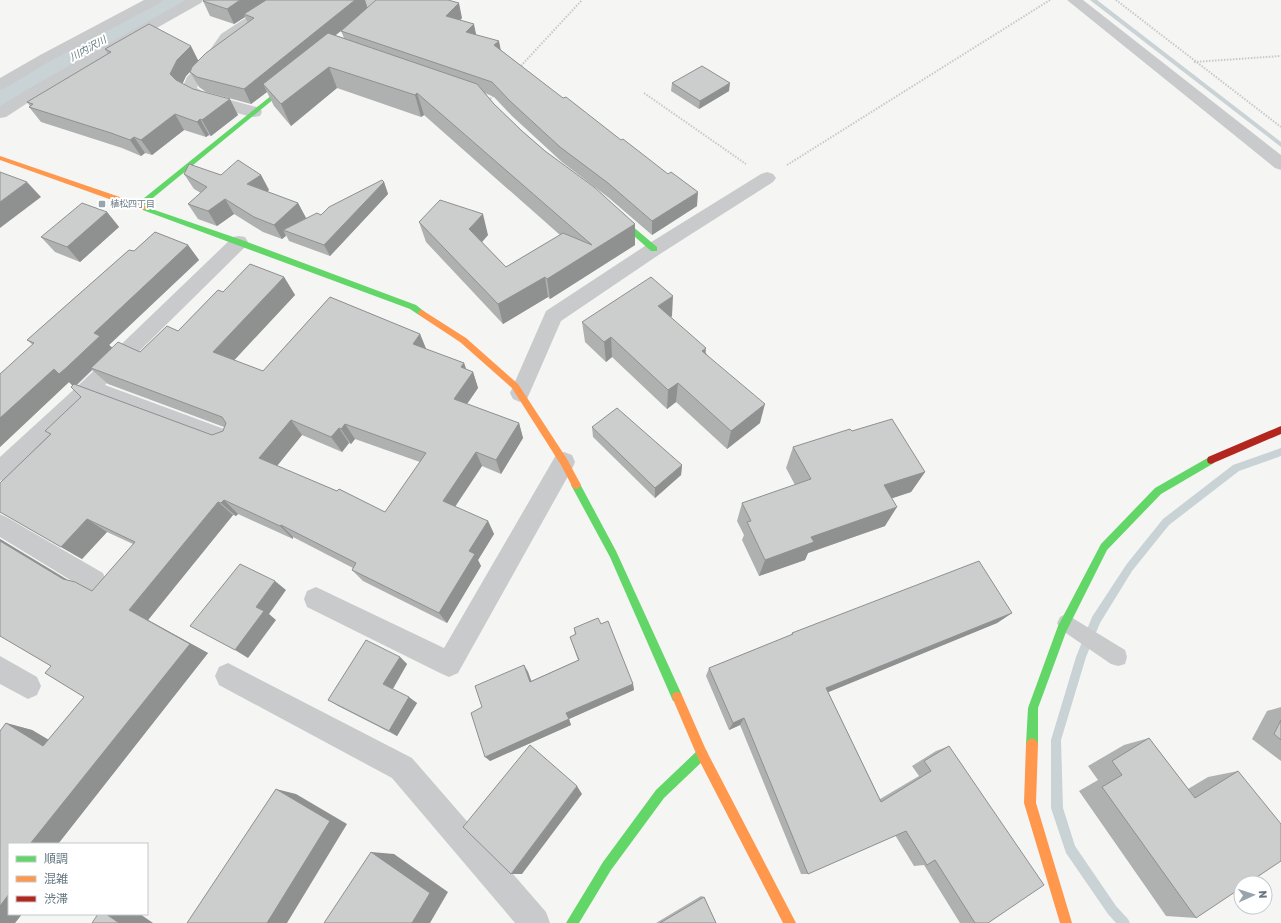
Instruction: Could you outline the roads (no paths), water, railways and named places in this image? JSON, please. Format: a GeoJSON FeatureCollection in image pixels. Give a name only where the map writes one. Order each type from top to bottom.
{"type":"FeatureCollection","features":[{"type":"Feature","properties":{"kind":"street"},"geometry":{"type":"LineString","coordinates":[[0,85],[47,57],[155,0]]}},
{"type":"Feature","properties":{"kind":"street"},"geometry":{"type":"LineString","coordinates":[[0,113],[46,84],[196,0]]}},
{"type":"Feature","properties":{"kind":"street"},"geometry":{"type":"LineString","coordinates":[[254,112],[199,96],[189,90],[192,80],[209,63],[226,37],[283,0]]}},
{"type":"Feature","properties":{"kind":"street"},"geometry":{"type":"LineString","coordinates":[[357,0],[385,3]]}},
{"type":"Feature","properties":{"kind":"street"},"geometry":{"type":"LineString","coordinates":[[1074,0],[1281,164]]}},
{"type":"Feature","properties":{"kind":"street"},"geometry":{"type":"LineString","coordinates":[[370,16],[385,3]]}},
{"type":"Feature","properties":{"kind":"street"},"geometry":{"type":"LineString","coordinates":[[137,207],[304,72]]}},
{"type":"Feature","properties":{"kind":"street"},"geometry":{"type":"LineString","coordinates":[[2,162],[239,242],[413,307],[463,340],[515,386],[564,462],[614,554],[702,754],[790,923]]}},
{"type":"Feature","properties":{"kind":"street"},"geometry":{"type":"LineString","coordinates":[[520,393],[554,316],[654,249],[767,178]]}},
{"type":"Feature","properties":{"kind":"street"},"geometry":{"type":"LineString","coordinates":[[607,208],[654,249]]}},
{"type":"Feature","properties":{"kind":"street"},"geometry":{"type":"LineString","coordinates":[[0,472],[239,242]]}},
{"type":"Feature","properties":{"kind":"street"},"geometry":{"type":"LineString","coordinates":[[89,388],[227,439]]}},
{"type":"Feature","properties":{"kind":"street"},"geometry":{"type":"LineString","coordinates":[[1066,923],[1030,803],[1033,708],[1073,628],[1104,547],[1158,491],[1217,456],[1281,430]]}},
{"type":"Feature","properties":{"kind":"street"},"geometry":{"type":"LineString","coordinates":[[316,599],[449,664],[564,462]]}},
{"type":"Feature","properties":{"kind":"street"},"geometry":{"type":"LineString","coordinates":[[0,525],[94,581]]}},
{"type":"Feature","properties":{"kind":"street"},"geometry":{"type":"LineString","coordinates":[[0,669],[28,686]]}},
{"type":"Feature","properties":{"kind":"street"},"geometry":{"type":"LineString","coordinates":[[228,676],[402,768],[535,923]]}},
{"type":"Feature","properties":{"kind":"street"},"geometry":{"type":"LineString","coordinates":[[572,923],[607,866],[660,794],[702,754]]}},
{"type":"Feature","properties":{"kind":"lane"},"geometry":{"type":"LineString","coordinates":[[1073,628],[1118,657]]}},
{"type":"Feature","properties":{"kind":"waterway","name":"川内沢川"},"geometry":{"type":"LineString","coordinates":[[0,97],[95,43],[176,0]]}},
{"type":"Feature","properties":{"kind":"waterway"},"geometry":{"type":"LineString","coordinates":[[1093,0],[1281,145]]}},
{"type":"Feature","properties":{"kind":"waterway"},"geometry":{"type":"LineString","coordinates":[[1124,923],[1112,910],[1070,849],[1057,808],[1056,740],[1081,657],[1096,620],[1129,568],[1166,522],[1236,468],[1281,452]]}},
{"type":"Feature","properties":{"kind":"place","name":"植松四丁目"},"geometry":{"type":"Point","coordinates":[102,204]}}]}
